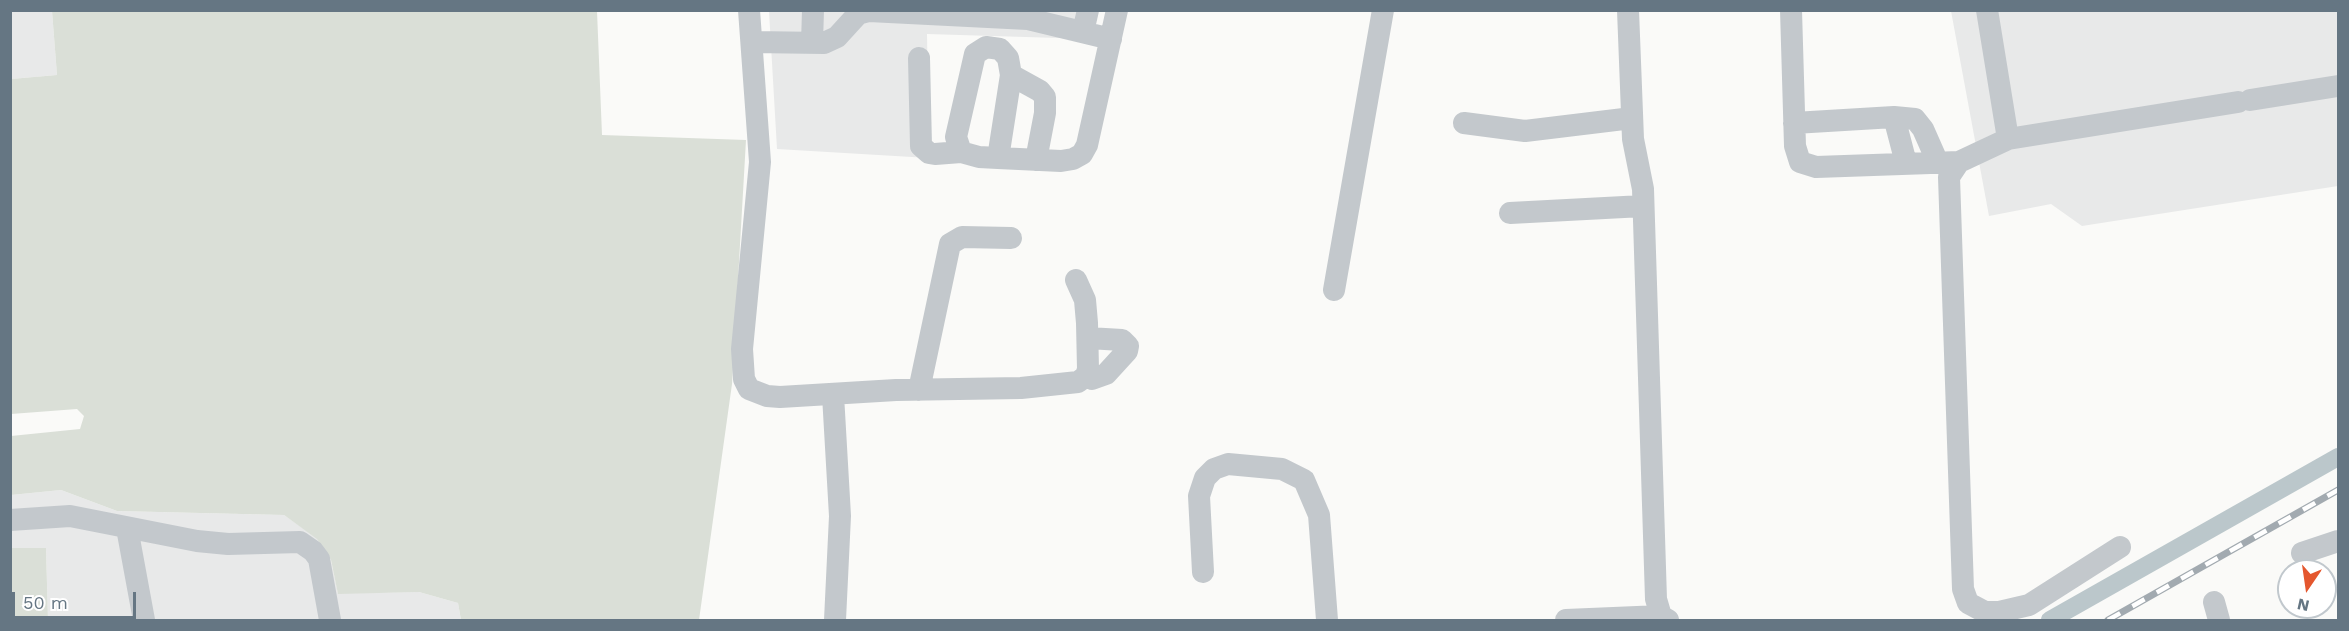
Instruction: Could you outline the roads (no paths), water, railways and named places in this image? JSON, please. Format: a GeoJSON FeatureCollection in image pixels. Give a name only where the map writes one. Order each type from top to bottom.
{"type":"FeatureCollection","features":[{"type":"Feature","properties":{"kind":"street"},"geometry":{"type":"LineString","coordinates":[[749,10],[760,162],[743,332],[744,379],[749,389],[767,396],[1048,386],[1078,382],[1086,376]]}},
{"type":"Feature","properties":{"kind":"street"},"geometry":{"type":"LineString","coordinates":[[813,10],[813,43]]}},
{"type":"Feature","properties":{"kind":"street"},"geometry":{"type":"LineString","coordinates":[[919,58],[921,146],[929,153],[961,152],[979,157],[1061,161],[1082,154],[1087,145],[1117,10]]}},
{"type":"Feature","properties":{"kind":"street"},"geometry":{"type":"LineString","coordinates":[[1334,290],[1383,10]]}},
{"type":"Feature","properties":{"kind":"street"},"geometry":{"type":"LineString","coordinates":[[1566,621],[1664,618],[1656,599],[1643,189],[1632,140],[1628,10]]}},
{"type":"Feature","properties":{"kind":"street"},"geometry":{"type":"LineString","coordinates":[[1791,10],[1797,156],[1806,165],[1948,162],[2008,139],[2338,86]]}},
{"type":"Feature","properties":{"kind":"street"},"geometry":{"type":"LineString","coordinates":[[1987,10],[2008,139]]}},
{"type":"Feature","properties":{"kind":"street"},"geometry":{"type":"LineString","coordinates":[[752,42],[824,43],[837,38],[858,14],[869,11],[1085,21],[1110,39]]}},
{"type":"Feature","properties":{"kind":"street"},"geometry":{"type":"LineString","coordinates":[[961,152],[956,137],[975,54],[986,47],[1000,49],[1008,58],[1011,75],[998,158]]}},
{"type":"Feature","properties":{"kind":"street"},"geometry":{"type":"LineString","coordinates":[[1011,75],[1040,91],[1045,97],[1045,113],[1036,160]]}},
{"type":"Feature","properties":{"kind":"street"},"geometry":{"type":"LineString","coordinates":[[1794,123],[1894,117],[1915,119],[1948,162],[1962,589],[1968,603],[1986,612],[1999,612],[2029,605],[2120,547]]}},
{"type":"Feature","properties":{"kind":"street"},"geometry":{"type":"LineString","coordinates":[[1894,117],[1906,163]]}},
{"type":"Feature","properties":{"kind":"street"},"geometry":{"type":"LineString","coordinates":[[1464,123],[1525,131],[1632,118]]}},
{"type":"Feature","properties":{"kind":"street"},"geometry":{"type":"LineString","coordinates":[[1510,213],[1643,206]]}},
{"type":"Feature","properties":{"kind":"street"},"geometry":{"type":"LineString","coordinates":[[919,390],[950,244],[962,237],[1011,238]]}},
{"type":"Feature","properties":{"kind":"street"},"geometry":{"type":"LineString","coordinates":[[1076,280],[1085,300],[1088,338],[1086,376]]}},
{"type":"Feature","properties":{"kind":"street"},"geometry":{"type":"LineString","coordinates":[[1086,376],[1092,379],[1106,374],[1127,351],[1128,346],[1122,340],[1088,338]]}},
{"type":"Feature","properties":{"kind":"street"},"geometry":{"type":"LineString","coordinates":[[833,394],[840,516],[836,621]]}},
{"type":"Feature","properties":{"kind":"street"},"geometry":{"type":"LineString","coordinates":[[1203,572],[1199,496],[1205,478],[1214,470],[1228,464],[1282,469],[1304,480],[1319,515],[1327,621]]}},
{"type":"Feature","properties":{"kind":"street"},"geometry":{"type":"LineString","coordinates":[[10,520],[70,516],[176,538],[228,544],[300,542],[313,551],[319,559],[330,621]]}},
{"type":"Feature","properties":{"kind":"street"},"geometry":{"type":"LineString","coordinates":[[127,528],[144,621]]}},
{"type":"Feature","properties":{"kind":"street"},"geometry":{"type":"LineString","coordinates":[[2302,553],[2338,541]]}},
{"type":"Feature","properties":{"kind":"waterway"},"geometry":{"type":"LineString","coordinates":[[2050,620],[2338,457]]}},
{"type":"Feature","properties":{"kind":"railway"},"geometry":{"type":"LineString","coordinates":[[2108,620],[2338,490]]}}]}
